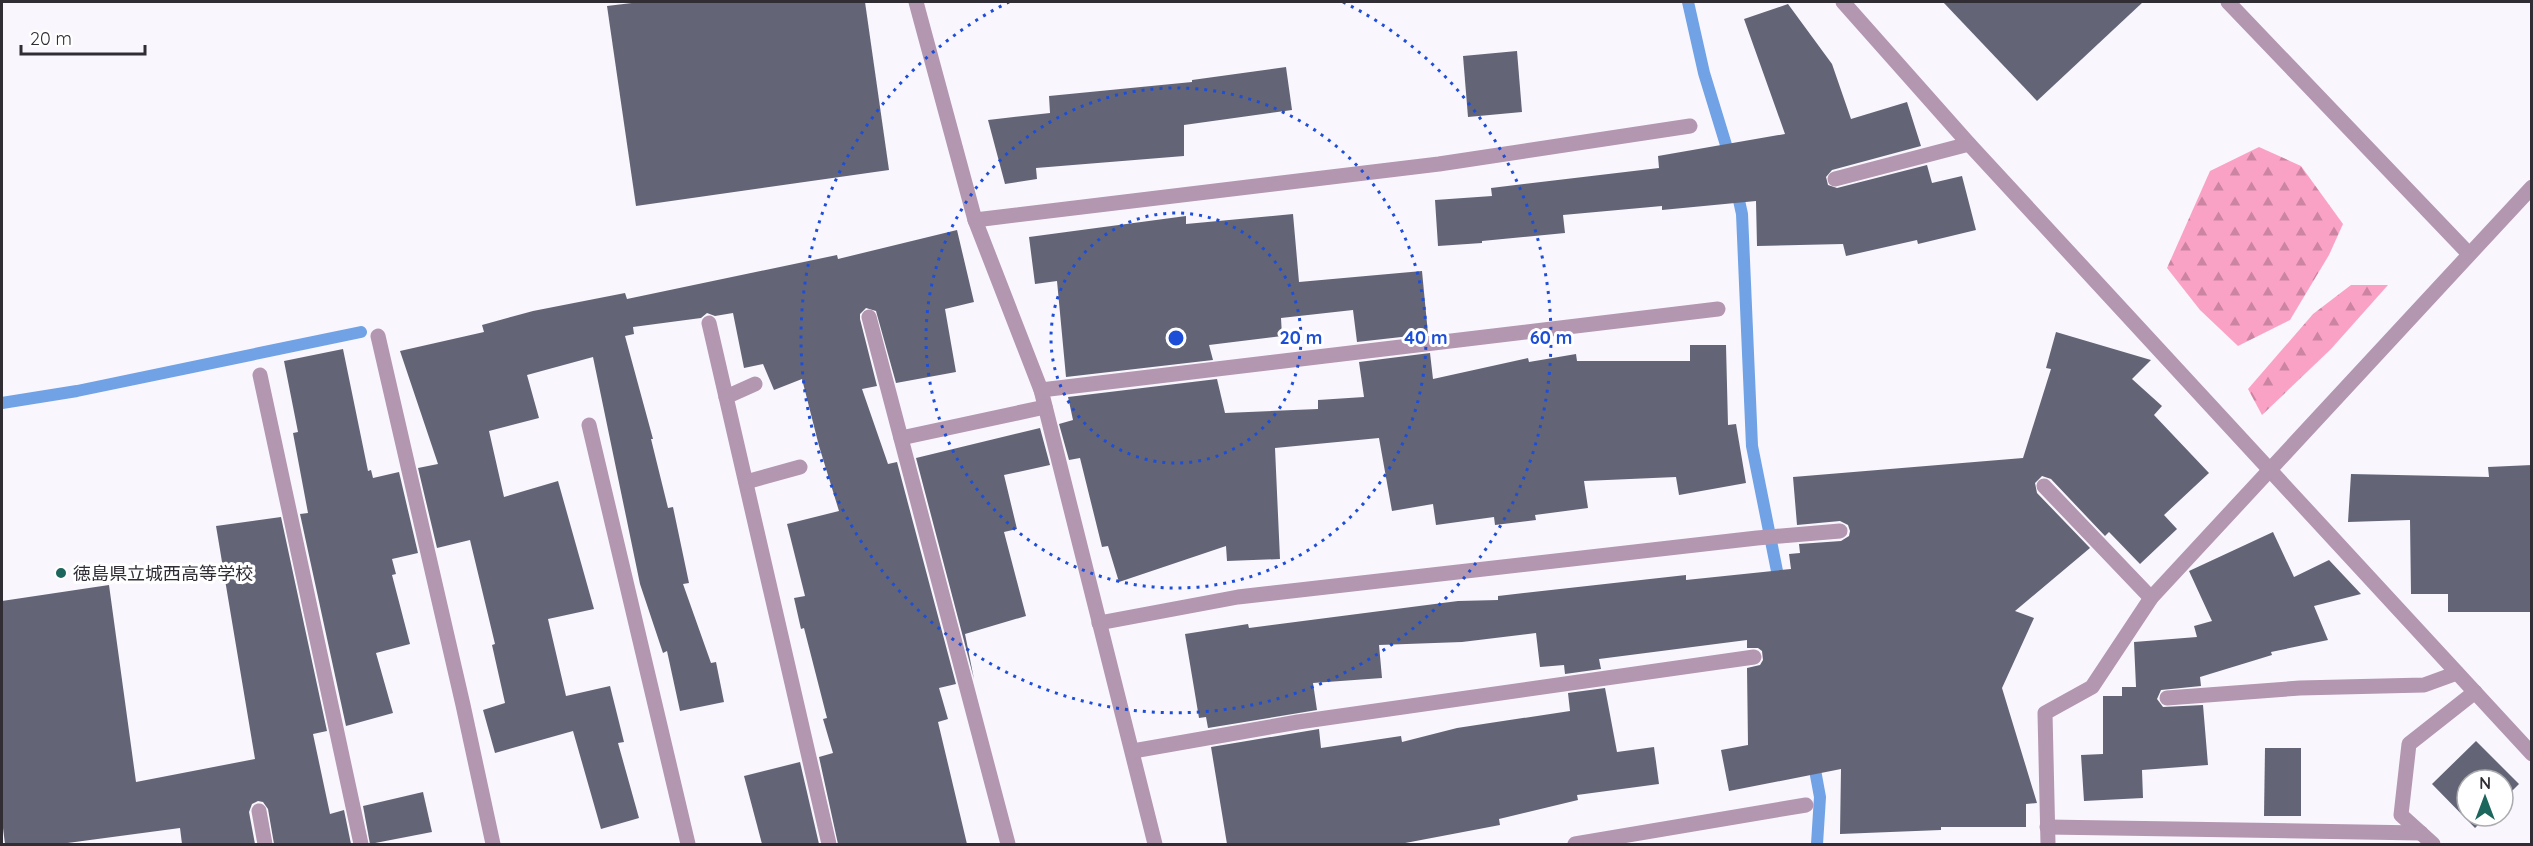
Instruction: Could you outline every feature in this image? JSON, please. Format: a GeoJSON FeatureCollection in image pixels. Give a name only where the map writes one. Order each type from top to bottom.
{"type":"FeatureCollection","features":[{"type":"Feature","properties":{"kind":"street"},"geometry":{"type":"LineString","coordinates":[[916,2],[975,220],[1041,390],[1155,844]]}},
{"type":"Feature","properties":{"kind":"street"},"geometry":{"type":"LineString","coordinates":[[1843,2],[1969,144],[2532,754]]}},
{"type":"Feature","properties":{"kind":"street"},"geometry":{"type":"LineString","coordinates":[[2228,2],[2469,254]]}},
{"type":"Feature","properties":{"kind":"street"},"geometry":{"type":"LineString","coordinates":[[975,220],[1439,164],[1690,126]]}},
{"type":"Feature","properties":{"kind":"street"},"geometry":{"type":"LineString","coordinates":[[1835,179],[1969,144]]}},
{"type":"Feature","properties":{"kind":"street"},"geometry":{"type":"LineString","coordinates":[[2048,844],[2045,713],[2092,687],[2151,598],[2532,187]]}},
{"type":"Feature","properties":{"kind":"street"},"geometry":{"type":"LineString","coordinates":[[1041,390],[1718,309]]}},
{"type":"Feature","properties":{"kind":"street"},"geometry":{"type":"LineString","coordinates":[[869,317],[1008,844]]}},
{"type":"Feature","properties":{"kind":"street"},"geometry":{"type":"LineString","coordinates":[[709,322],[830,844]]}},
{"type":"Feature","properties":{"kind":"street"},"geometry":{"type":"LineString","coordinates":[[378,336],[461,694],[493,844]]}},
{"type":"Feature","properties":{"kind":"street"},"geometry":{"type":"LineString","coordinates":[[260,375],[361,844]]}},
{"type":"Feature","properties":{"kind":"street"},"geometry":{"type":"LineString","coordinates":[[726,397],[755,384]]}},
{"type":"Feature","properties":{"kind":"street"},"geometry":{"type":"LineString","coordinates":[[901,438],[1045,407]]}},
{"type":"Feature","properties":{"kind":"street"},"geometry":{"type":"LineString","coordinates":[[589,425],[688,844]]}},
{"type":"Feature","properties":{"kind":"street"},"geometry":{"type":"LineString","coordinates":[[746,482],[800,467]]}},
{"type":"Feature","properties":{"kind":"street"},"geometry":{"type":"LineString","coordinates":[[2044,486],[2151,598]]}},
{"type":"Feature","properties":{"kind":"street"},"geometry":{"type":"LineString","coordinates":[[1099,623],[1238,597],[1757,538],[1840,531]]}},
{"type":"Feature","properties":{"kind":"street"},"geometry":{"type":"LineString","coordinates":[[1133,750],[1299,722],[1755,657]]}},
{"type":"Feature","properties":{"kind":"street"},"geometry":{"type":"LineString","coordinates":[[2167,699],[2300,688],[2424,685],[2457,673]]}},
{"type":"Feature","properties":{"kind":"street"},"geometry":{"type":"LineString","coordinates":[[2433,844],[2401,815],[2409,744],[2475,692]]}},
{"type":"Feature","properties":{"kind":"street"},"geometry":{"type":"LineString","coordinates":[[1575,844],[1806,805]]}},
{"type":"Feature","properties":{"kind":"street"},"geometry":{"type":"LineString","coordinates":[[259,811],[265,844]]}},
{"type":"Feature","properties":{"kind":"street"},"geometry":{"type":"LineString","coordinates":[[2047,827],[2421,833]]}},
{"type":"Feature","properties":{"kind":"green space"},"geometry":{"type":"Polygon","coordinates":[[[2259,147],[2301,166],[2343,224],[2329,255],[2290,320],[2238,346],[2200,310],[2167,268],[2210,171],[2259,147]]]}},
{"type":"Feature","properties":{"kind":"green space"},"geometry":{"type":"Polygon","coordinates":[[[2351,285],[2388,285],[2331,349],[2262,415],[2248,389],[2313,314],[2351,285]]]}},
{"type":"Feature","properties":{"kind":"building"},"geometry":{"type":"Polygon","coordinates":[[[640,2],[865,2],[889,170],[636,206],[607,6],[640,2]]]}},
{"type":"Feature","properties":{"kind":"building"},"geometry":{"type":"Polygon","coordinates":[[[1943,2],[2143,2],[2037,101],[1943,2]]]}},
{"type":"Feature","properties":{"kind":"building"},"geometry":{"type":"Polygon","coordinates":[[[1788,4],[1832,64],[1851,119],[1907,102],[1921,146],[1832,170],[1826,177],[1828,185],[1837,188],[1927,165],[1932,183],[1962,176],[1976,230],[1918,244],[1917,240],[1846,256],[1843,244],[1757,246],[1756,201],[1662,210],[1662,206],[1563,215],[1565,233],[1438,246],[1435,200],[1492,196],[1491,188],[1659,168],[1658,156],[1785,134],[1744,19],[1788,4]]]}},
{"type":"Feature","properties":{"kind":"building"},"geometry":{"type":"Polygon","coordinates":[[[1517,51],[1522,112],[1468,117],[1463,56],[1517,51]]]}},
{"type":"Feature","properties":{"kind":"building"},"geometry":{"type":"Polygon","coordinates":[[[1286,67],[1292,110],[1184,125],[1184,156],[1036,168],[1037,179],[1005,184],[988,120],[1050,113],[1049,96],[1192,82],[1192,80],[1286,67]]]}},
{"type":"Feature","properties":{"kind":"building"},"geometry":{"type":"Polygon","coordinates":[[[1293,214],[1299,282],[1422,271],[1428,334],[1357,342],[1353,310],[1281,318],[1282,336],[1209,345],[1213,360],[1066,377],[1057,281],[1035,284],[1029,237],[1186,216],[1186,224],[1293,214]]]}},
{"type":"Feature","properties":{"kind":"building"},"geometry":{"type":"Polygon","coordinates":[[[957,230],[974,302],[945,309],[956,372],[896,383],[876,311],[866,308],[860,314],[860,319],[877,386],[862,389],[888,464],[897,462],[956,684],[939,688],[948,719],[938,722],[967,844],[838,844],[819,757],[833,753],[823,719],[827,718],[794,598],[805,596],[787,524],[839,511],[802,379],[774,390],[763,364],[744,368],[733,313],[715,316],[707,313],[701,318],[633,327],[634,334],[625,336],[653,439],[651,439],[668,508],[673,507],[689,583],[683,584],[711,663],[716,662],[724,702],[680,711],[667,651],[663,653],[640,584],[593,357],[527,375],[539,418],[489,431],[504,497],[558,481],[594,609],[548,619],[566,696],[610,686],[624,742],[618,743],[639,818],[601,829],[573,731],[495,753],[483,710],[505,703],[492,645],[495,644],[470,540],[437,548],[418,468],[438,464],[400,351],[484,332],[482,325],[533,311],[625,293],[627,299],[837,255],[838,259],[957,230]]]}},
{"type":"Feature","properties":{"kind":"building"},"geometry":{"type":"Polygon","coordinates":[[[2056,332],[2151,360],[2132,379],[2162,406],[2154,415],[2209,473],[2164,515],[2177,529],[2140,564],[2109,532],[2105,536],[2051,479],[2042,476],[2035,483],[2037,493],[2090,548],[2015,611],[2034,618],[2002,688],[2037,803],[2026,804],[2026,827],[1941,827],[1941,830],[1840,834],[1841,769],[1729,791],[1721,750],[1748,745],[1747,668],[1760,665],[1763,660],[1762,651],[1758,648],[1747,648],[1747,640],[1599,659],[1601,669],[1565,674],[1564,665],[1540,667],[1536,633],[1462,642],[1379,645],[1382,678],[1313,683],[1317,710],[1208,728],[1206,717],[1199,718],[1185,634],[1248,624],[1249,628],[1458,601],[1498,600],[1498,596],[1686,575],[1686,580],[1791,569],[1789,554],[1800,553],[1799,544],[1841,541],[1849,536],[1850,531],[1848,525],[1840,521],[1797,525],[1793,477],[2023,458],[2051,369],[2046,368],[2056,332]]]}},
{"type":"Feature","properties":{"kind":"building"},"geometry":{"type":"Polygon","coordinates":[[[1690,345],[1726,345],[1728,425],[1736,424],[1746,483],[1679,495],[1676,477],[1584,481],[1588,508],[1535,515],[1536,520],[1495,525],[1494,517],[1436,525],[1433,504],[1392,511],[1379,438],[1275,448],[1280,559],[1227,561],[1226,546],[1119,582],[1108,546],[1102,547],[1080,458],[1069,460],[1059,424],[1073,420],[1068,397],[1217,379],[1225,413],[1318,409],[1318,400],[1364,397],[1359,362],[1430,353],[1433,379],[1528,358],[1529,362],[1576,354],[1577,361],[1690,361],[1690,345]]]}},
{"type":"Feature","properties":{"kind":"building"},"geometry":{"type":"Polygon","coordinates":[[[343,349],[368,471],[371,470],[373,478],[399,472],[418,553],[392,559],[396,574],[392,575],[410,644],[376,653],[393,713],[346,726],[300,514],[308,513],[293,433],[298,432],[284,361],[343,349]]]}},
{"type":"Feature","properties":{"kind":"building"},"geometry":{"type":"Polygon","coordinates":[[[1040,428],[1050,465],[1004,475],[1017,529],[1004,532],[1026,616],[965,634],[974,679],[916,458],[1040,428]]]}},
{"type":"Feature","properties":{"kind":"building"},"geometry":{"type":"Polygon","coordinates":[[[2532,465],[2532,612],[2448,612],[2448,594],[2411,594],[2410,520],[2348,522],[2351,474],[2489,477],[2488,467],[2532,465]]]}},
{"type":"Feature","properties":{"kind":"building"},"geometry":{"type":"Polygon","coordinates":[[[281,517],[327,731],[313,734],[330,814],[344,810],[351,844],[274,844],[268,809],[263,802],[258,801],[252,804],[249,812],[255,844],[182,844],[180,828],[60,844],[5,844],[2,820],[2,601],[109,585],[136,782],[255,759],[216,526],[281,517]]]}},
{"type":"Feature","properties":{"kind":"building"},"geometry":{"type":"Polygon","coordinates":[[[2273,532],[2294,577],[2329,560],[2361,594],[2314,606],[2328,640],[2271,652],[2272,655],[2200,677],[2201,686],[2161,690],[2157,699],[2163,707],[2203,705],[2208,765],[2142,770],[2143,798],[2084,801],[2081,755],[2103,754],[2103,696],[2122,696],[2122,687],[2136,687],[2134,642],[2197,637],[2194,626],[2212,621],[2189,571],[2273,532]]]}},
{"type":"Feature","properties":{"kind":"building"},"geometry":{"type":"Polygon","coordinates":[[[1605,688],[1617,752],[1654,747],[1659,784],[1577,795],[1578,800],[1499,819],[1500,825],[1400,844],[1227,844],[1211,747],[1319,729],[1321,748],[1401,736],[1402,742],[1457,728],[1570,711],[1568,693],[1605,688]]]}},
{"type":"Feature","properties":{"kind":"building"},"geometry":{"type":"Polygon","coordinates":[[[2476,741],[2503,768],[2455,768],[2455,808],[2432,784],[2476,741]]]}},
{"type":"Feature","properties":{"kind":"building"},"geometry":{"type":"Polygon","coordinates":[[[2265,748],[2301,748],[2301,816],[2264,816],[2265,748]]]}},
{"type":"Feature","properties":{"kind":"building"},"geometry":{"type":"Polygon","coordinates":[[[800,762],[819,844],[762,844],[744,776],[800,762]]]}},
{"type":"Feature","properties":{"kind":"building"},"geometry":{"type":"Polygon","coordinates":[[[423,792],[432,832],[370,844],[363,806],[423,792]]]}},
{"type":"Feature","properties":{"kind":"waterway"},"geometry":{"type":"LineString","coordinates":[[1688,2],[1704,73],[1730,158]]}},
{"type":"Feature","properties":{"kind":"waterway"},"geometry":{"type":"LineString","coordinates":[[1736,187],[1742,214],[1752,446],[1780,586]]}},
{"type":"Feature","properties":{"kind":"waterway"},"geometry":{"type":"LineString","coordinates":[[2,403],[77,391],[361,332]]}},
{"type":"Feature","properties":{"kind":"waterway"},"geometry":{"type":"LineString","coordinates":[[1813,759],[1820,797],[1817,844]]}},
{"type":"Feature","properties":{"kind":"place","name":"徳島県立城西高等学校"},"geometry":{"type":"Point","coordinates":[61,573]}}]}
